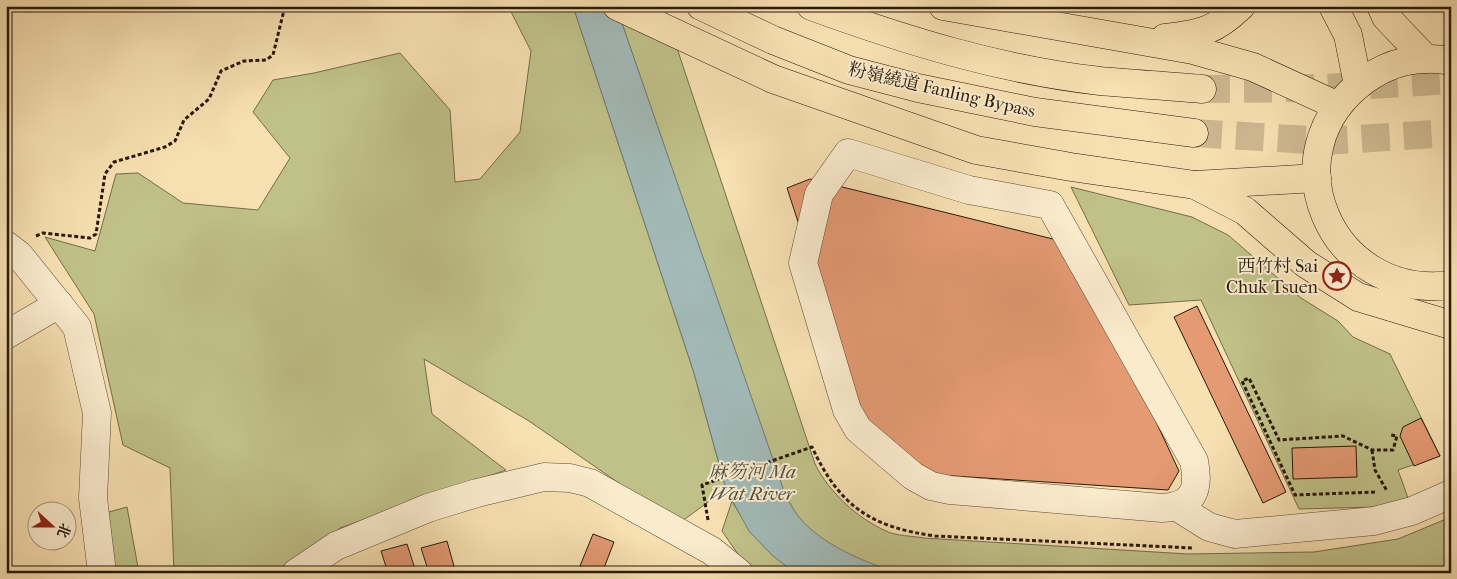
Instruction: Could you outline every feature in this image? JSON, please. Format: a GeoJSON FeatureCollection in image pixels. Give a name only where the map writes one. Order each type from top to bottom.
{"type":"FeatureCollection","features":[{"type":"Feature","properties":{"kind":"main road"},"geometry":{"type":"LineString","coordinates":[[617,6],[773,79],[976,150],[1071,167],[1195,185],[1317,178]]}},
{"type":"Feature","properties":{"kind":"main road","name":"粉嶺繞道 Fanling Bypass"},"geometry":{"type":"LineString","coordinates":[[701,6],[773,40],[849,70],[918,88],[1035,112],[1194,133]]}},
{"type":"Feature","properties":{"kind":"main road"},"geometry":{"type":"LineString","coordinates":[[811,6],[930,46],[1034,70],[1099,80],[1202,89]]}},
{"type":"Feature","properties":{"kind":"main road"},"geometry":{"type":"LineString","coordinates":[[943,6],[1193,50],[1253,67],[1338,106]]}},
{"type":"Feature","properties":{"kind":"main road"},"geometry":{"type":"LineString","coordinates":[[1142,41],[1195,35],[1223,24],[1241,6]]}},
{"type":"Feature","properties":{"kind":"main road"},"geometry":{"type":"LineString","coordinates":[[1333,6],[1348,35],[1358,85]]}},
{"type":"Feature","properties":{"kind":"main road"},"geometry":{"type":"LineString","coordinates":[[1381,6],[1386,17],[1438,60]]}},
{"type":"Feature","properties":{"kind":"main road"},"geometry":{"type":"LineString","coordinates":[[1438,60],[1390,66],[1358,85],[1338,106],[1322,140],[1317,178],[1322,207],[1334,234],[1361,263],[1378,274],[1396,282],[1416,286],[1451,285]]}},
{"type":"Feature","properties":{"kind":"main road"},"geometry":{"type":"LineString","coordinates":[[1195,185],[1245,211],[1306,264],[1358,297],[1451,325]]}},
{"type":"Feature","properties":{"kind":"street"},"geometry":{"type":"LineString","coordinates":[[1177,507],[1188,501],[1195,488],[1196,474],[1194,461],[1050,205],[970,190],[848,152],[819,194],[803,263],[847,410],[858,430],[913,476],[932,486],[989,494],[1162,508],[1177,507],[1209,527],[1235,534],[1374,521],[1412,511],[1451,494]]}},
{"type":"Feature","properties":{"kind":"street"},"geometry":{"type":"LineString","coordinates":[[13,250],[77,327],[97,413],[94,498],[102,573]]}},
{"type":"Feature","properties":{"kind":"street"},"geometry":{"type":"LineString","coordinates":[[6,335],[59,304]]}},
{"type":"Feature","properties":{"kind":"street"},"geometry":{"type":"LineString","coordinates":[[296,573],[336,546],[428,508],[505,485],[544,477],[570,478],[590,483],[708,562],[739,573]]}},
{"type":"Feature","properties":{"kind":"path"},"geometry":{"type":"LineString","coordinates":[[13,250],[44,233],[90,238],[96,234],[105,174],[108,169],[114,162],[165,147],[175,141],[184,120],[209,99],[221,71],[244,61],[266,60],[273,55],[285,6]]}},
{"type":"Feature","properties":{"kind":"path"},"geometry":{"type":"LineString","coordinates":[[1387,492],[1295,495],[1242,381],[1249,378],[1279,440],[1343,436],[1372,450],[1393,450],[1397,436],[1391,435]]}},
{"type":"Feature","properties":{"kind":"path"},"geometry":{"type":"LineString","coordinates":[[702,485],[809,448]]}},
{"type":"Feature","properties":{"kind":"path"},"geometry":{"type":"LineString","coordinates":[[1372,450],[1375,470],[1387,492],[1388,498]]}},
{"type":"Feature","properties":{"kind":"green space"},"geometry":{"type":"Polygon","coordinates":[[[508,6],[573,6],[694,373],[726,489],[678,524],[529,421],[424,359],[432,414],[506,470],[340,528],[279,573],[174,573],[170,468],[123,445],[94,314],[45,237],[95,251],[116,174],[138,173],[183,203],[258,210],[290,158],[253,112],[273,80],[314,73],[400,53],[450,110],[455,182],[480,179],[520,132],[531,51],[508,6]]]}},
{"type":"Feature","properties":{"kind":"green space"},"geometry":{"type":"Polygon","coordinates":[[[616,6],[663,6],[815,464],[836,494],[854,511],[875,526],[890,533],[924,538],[1188,554],[1314,552],[1398,539],[1451,517],[1451,573],[896,573],[855,558],[829,544],[806,526],[797,515],[787,499],[775,470],[616,6]]]}},
{"type":"Feature","properties":{"kind":"green space"},"geometry":{"type":"Polygon","coordinates":[[[1071,187],[1192,217],[1228,235],[1301,298],[1338,321],[1353,337],[1390,354],[1440,456],[1398,470],[1408,498],[1378,507],[1299,509],[1201,300],[1129,305],[1071,187]]]}},
{"type":"Feature","properties":{"kind":"green space"},"geometry":{"type":"Polygon","coordinates":[[[732,501],[759,541],[795,573],[751,573],[722,531],[732,501]]]}},
{"type":"Feature","properties":{"kind":"green space"},"geometry":{"type":"Polygon","coordinates":[[[127,507],[139,573],[107,573],[98,515],[127,507]]]}},
{"type":"Feature","properties":{"kind":"water","name":"麻笏河 Ma Wat River"},"geometry":{"type":"Polygon","coordinates":[[[573,6],[616,6],[785,494],[791,506],[809,527],[831,544],[896,573],[795,573],[772,555],[749,531],[726,489],[694,373],[573,6]]]}},
{"type":"Feature","properties":{"kind":"building"},"geometry":{"type":"Polygon","coordinates":[[[810,179],[1061,241],[1076,250],[1179,471],[1168,490],[939,475],[926,470],[862,418],[787,188],[810,179]]]}},
{"type":"Feature","properties":{"kind":"building"},"geometry":{"type":"Polygon","coordinates":[[[1197,306],[1286,492],[1263,503],[1174,317],[1197,306]]]}},
{"type":"Feature","properties":{"kind":"building"},"geometry":{"type":"Polygon","coordinates":[[[1421,418],[1440,456],[1414,466],[1400,436],[1403,427],[1421,418]]]}},
{"type":"Feature","properties":{"kind":"building"},"geometry":{"type":"Polygon","coordinates":[[[1356,446],[1357,477],[1293,479],[1292,448],[1356,446]]]}},
{"type":"Feature","properties":{"kind":"building"},"geometry":{"type":"Polygon","coordinates":[[[593,534],[614,542],[602,573],[580,566],[593,534]]]}},
{"type":"Feature","properties":{"kind":"building"},"geometry":{"type":"Polygon","coordinates":[[[447,541],[455,570],[445,573],[429,573],[421,548],[447,541]]]}},
{"type":"Feature","properties":{"kind":"building"},"geometry":{"type":"Polygon","coordinates":[[[407,544],[416,572],[388,573],[381,551],[407,544]]]}},
{"type":"Feature","properties":{"kind":"tunnel"},"geometry":{"type":"LineString","coordinates":[[1202,89],[1324,88],[1451,80]]}},
{"type":"Feature","properties":{"kind":"tunnel"},"geometry":{"type":"LineString","coordinates":[[1194,133],[1325,141],[1451,133]]}},
{"type":"Feature","properties":{"kind":"place","name":"西竹村 Sai Chuk Tsuen"},"geometry":{"type":"Point","coordinates":[1337,276]}}]}
